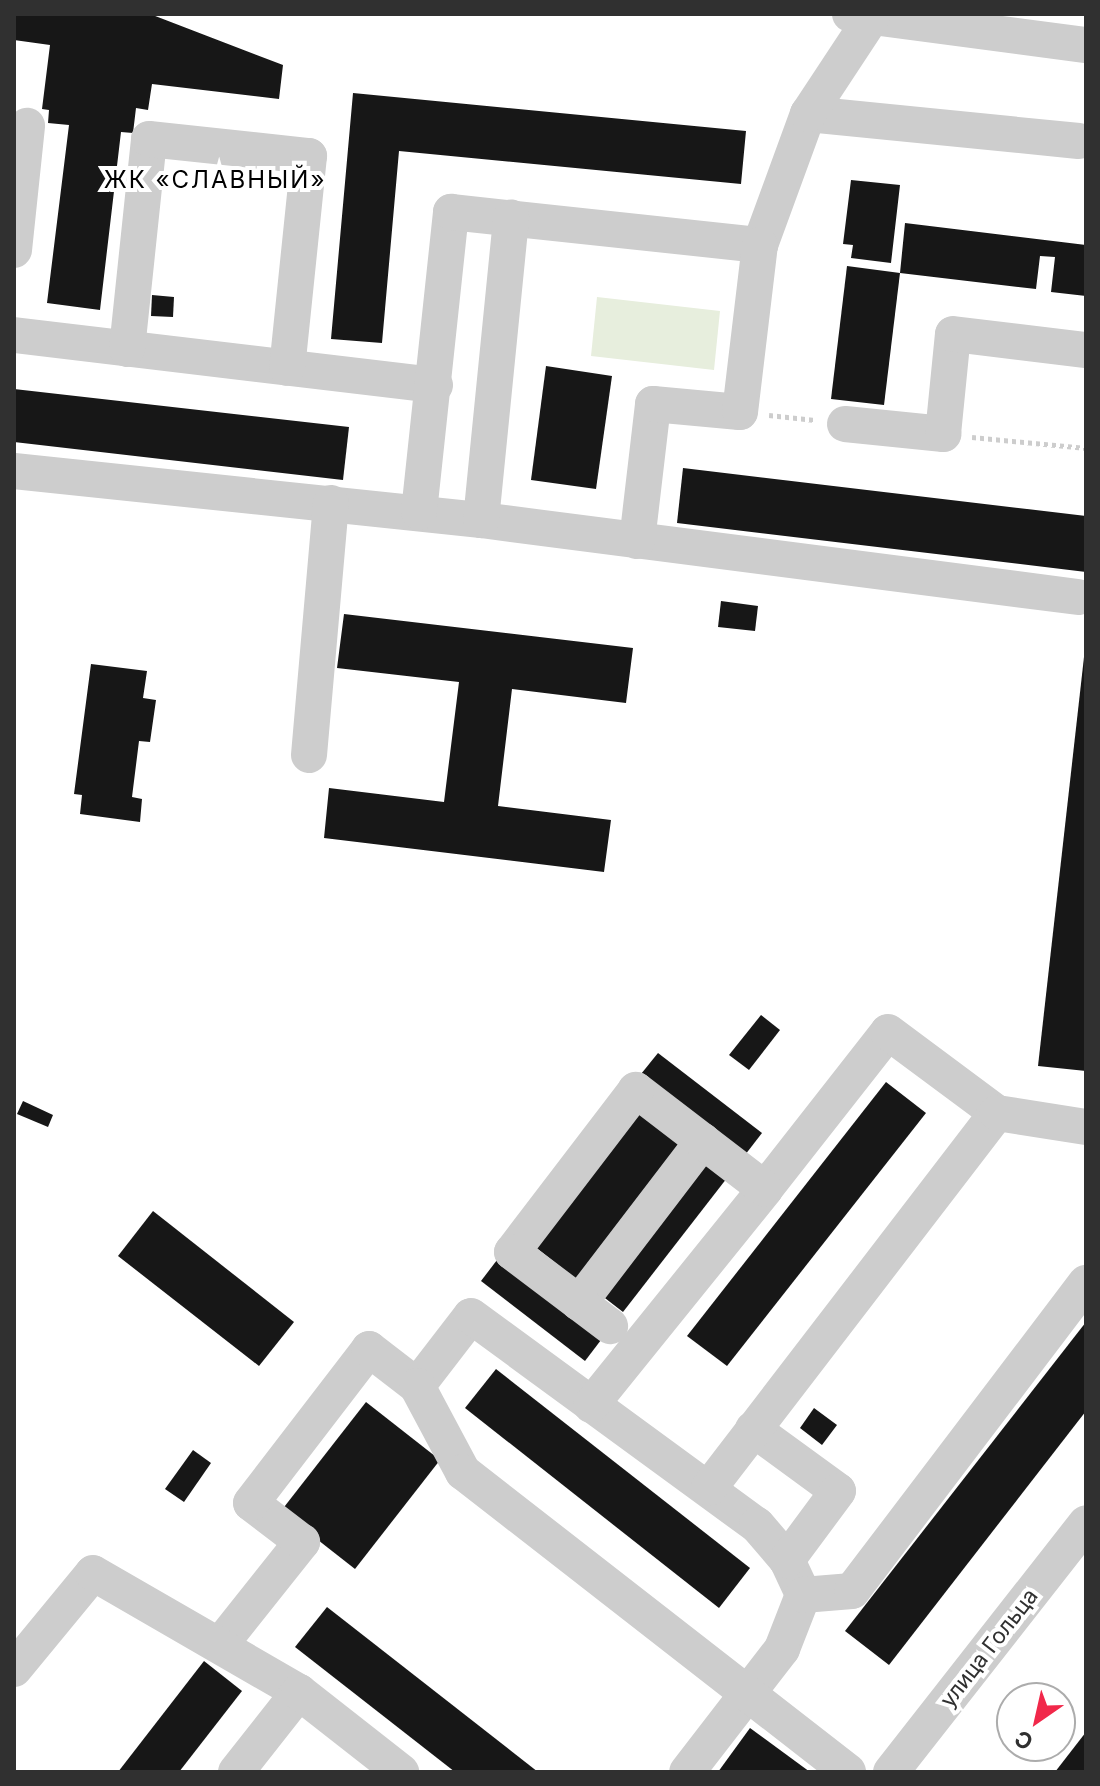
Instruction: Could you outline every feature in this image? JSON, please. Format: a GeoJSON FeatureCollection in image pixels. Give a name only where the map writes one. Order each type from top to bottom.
{"type":"FeatureCollection","features":[{"type":"Feature","properties":{"kind":"street"},"geometry":{"type":"LineString","coordinates":[[637,541],[653,404],[740,412],[760,245],[808,114],[861,15],[1086,45]]}},
{"type":"Feature","properties":{"kind":"street"},"geometry":{"type":"LineString","coordinates":[[808,114],[1079,141]]}},
{"type":"Feature","properties":{"kind":"street"},"geometry":{"type":"LineString","coordinates":[[14,250],[27,126]]}},
{"type":"Feature","properties":{"kind":"street"},"geometry":{"type":"LineString","coordinates":[[127,349],[149,139],[309,156],[287,368]]}},
{"type":"Feature","properties":{"kind":"street"},"geometry":{"type":"LineString","coordinates":[[419,512],[435,385],[451,212],[760,245]]}},
{"type":"Feature","properties":{"kind":"street"},"geometry":{"type":"LineString","coordinates":[[481,520],[511,217]]}},
{"type":"Feature","properties":{"kind":"street"},"geometry":{"type":"LineString","coordinates":[[845,424],[943,434],[953,334],[1086,350]]}},
{"type":"Feature","properties":{"kind":"street"},"geometry":{"type":"LineString","coordinates":[[14,335],[435,385]]}},
{"type":"Feature","properties":{"kind":"street"},"geometry":{"type":"LineString","coordinates":[[14,471],[419,512],[1078,597]]}},
{"type":"Feature","properties":{"kind":"street"},"geometry":{"type":"LineString","coordinates":[[309,755],[331,503]]}},
{"type":"Feature","properties":{"kind":"street"},"geometry":{"type":"LineString","coordinates":[[591,1405],[888,1032],[997,1113],[1086,1127]]}},
{"type":"Feature","properties":{"kind":"street"},"geometry":{"type":"LineString","coordinates":[[610,1326],[512,1252],[636,1090],[765,1189]]}},
{"type":"Feature","properties":{"kind":"street"},"geometry":{"type":"LineString","coordinates":[[709,1488],[997,1113]]}},
{"type":"Feature","properties":{"kind":"street"},"geometry":{"type":"LineString","coordinates":[[579,1303],[703,1141]]}},
{"type":"Feature","properties":{"kind":"street"},"geometry":{"type":"LineString","coordinates":[[803,1595],[852,1591],[1086,1283]]}},
{"type":"Feature","properties":{"kind":"street"},"geometry":{"type":"LineString","coordinates":[[417,1386],[471,1316],[757,1525],[787,1560],[803,1595],[782,1649],[687,1772]]}},
{"type":"Feature","properties":{"kind":"street"},"geometry":{"type":"LineString","coordinates":[[220,1645],[302,1542],[251,1503],[369,1349],[417,1386],[463,1472],[848,1772]]}},
{"type":"Feature","properties":{"kind":"street"},"geometry":{"type":"LineString","coordinates":[[753,1429],[838,1491],[787,1560]]}},
{"type":"Feature","properties":{"kind":"street","name":"улица Гольца"},"geometry":{"type":"LineString","coordinates":[[891,1772],[1086,1523]]}},
{"type":"Feature","properties":{"kind":"street"},"geometry":{"type":"LineString","coordinates":[[14,1669],[93,1573],[299,1692],[401,1772]]}},
{"type":"Feature","properties":{"kind":"street"},"geometry":{"type":"LineString","coordinates":[[236,1772],[299,1692]]}},
{"type":"Feature","properties":{"kind":"path"},"geometry":{"type":"LineString","coordinates":[[740,412],[845,424]]}},
{"type":"Feature","properties":{"kind":"path"},"geometry":{"type":"LineString","coordinates":[[943,434],[1086,448]]}},
{"type":"Feature","properties":{"kind":"green space"},"geometry":{"type":"Polygon","coordinates":[[[597,297],[720,311],[714,370],[591,356],[597,297]]]}},
{"type":"Feature","properties":{"kind":"building"},"geometry":{"type":"Polygon","coordinates":[[[14,14],[150,14],[283,65],[279,99],[152,84],[148,110],[136,108],[133,133],[121,132],[100,310],[47,303],[69,125],[48,123],[49,110],[42,109],[50,45],[14,40],[14,14]]]}},
{"type":"Feature","properties":{"kind":"building"},"geometry":{"type":"Polygon","coordinates":[[[353,93],[746,131],[741,184],[399,151],[382,343],[331,339],[353,93]]]}},
{"type":"Feature","properties":{"kind":"building"},"geometry":{"type":"Polygon","coordinates":[[[851,180],[900,185],[891,263],[851,258],[853,245],[843,244],[851,180]]]}},
{"type":"Feature","properties":{"kind":"building"},"geometry":{"type":"Polygon","coordinates":[[[905,223],[1086,245],[1086,296],[1051,292],[1055,257],[1040,256],[1036,289],[900,273],[905,223]]]}},
{"type":"Feature","properties":{"kind":"building"},"geometry":{"type":"Polygon","coordinates":[[[847,266],[900,273],[884,405],[831,399],[847,266]]]}},
{"type":"Feature","properties":{"kind":"building"},"geometry":{"type":"Polygon","coordinates":[[[152,295],[174,297],[173,317],[151,316],[152,295]]]}},
{"type":"Feature","properties":{"kind":"building"},"geometry":{"type":"Polygon","coordinates":[[[546,366],[612,376],[596,489],[531,480],[546,366]]]}},
{"type":"Feature","properties":{"kind":"building"},"geometry":{"type":"Polygon","coordinates":[[[14,389],[349,427],[343,480],[14,442],[14,389]]]}},
{"type":"Feature","properties":{"kind":"building"},"geometry":{"type":"Polygon","coordinates":[[[683,468],[1086,516],[1086,572],[677,523],[683,468]]]}},
{"type":"Feature","properties":{"kind":"building"},"geometry":{"type":"Polygon","coordinates":[[[721,601],[758,606],[755,631],[718,627],[721,601]]]}},
{"type":"Feature","properties":{"kind":"building"},"geometry":{"type":"Polygon","coordinates":[[[344,614],[633,648],[626,703],[512,689],[498,806],[611,820],[604,872],[324,838],[329,788],[444,802],[459,682],[337,668],[344,614]]]}},
{"type":"Feature","properties":{"kind":"building"},"geometry":{"type":"Polygon","coordinates":[[[1086,657],[1086,1071],[1038,1066],[1086,657]]]}},
{"type":"Feature","properties":{"kind":"building"},"geometry":{"type":"Polygon","coordinates":[[[91,664],[147,671],[143,698],[156,700],[150,742],[139,741],[132,797],[142,799],[140,822],[80,814],[82,795],[74,794],[91,664]]]}},
{"type":"Feature","properties":{"kind":"building"},"geometry":{"type":"Polygon","coordinates":[[[761,1015],[780,1030],[749,1070],[729,1055],[761,1015]]]}},
{"type":"Feature","properties":{"kind":"building"},"geometry":{"type":"Polygon","coordinates":[[[658,1053],[762,1133],[745,1155],[641,1074],[658,1053]]]}},
{"type":"Feature","properties":{"kind":"building"},"geometry":{"type":"Polygon","coordinates":[[[886,1082],[926,1113],[727,1366],[687,1336],[886,1082]]]}},
{"type":"Feature","properties":{"kind":"building"},"geometry":{"type":"Polygon","coordinates":[[[23,1101],[53,1115],[48,1127],[17,1114],[23,1101]]]}},
{"type":"Feature","properties":{"kind":"building"},"geometry":{"type":"Polygon","coordinates":[[[637,1111],[681,1144],[577,1280],[534,1246],[637,1111]]]}},
{"type":"Feature","properties":{"kind":"building"},"geometry":{"type":"Polygon","coordinates":[[[705,1161],[727,1178],[623,1312],[601,1295],[705,1161]]]}},
{"type":"Feature","properties":{"kind":"building"},"geometry":{"type":"Polygon","coordinates":[[[153,1211],[294,1322],[259,1366],[118,1256],[153,1211]]]}},
{"type":"Feature","properties":{"kind":"building"},"geometry":{"type":"Polygon","coordinates":[[[497,1260],[601,1340],[585,1361],[481,1281],[497,1260]]]}},
{"type":"Feature","properties":{"kind":"building"},"geometry":{"type":"Polygon","coordinates":[[[1086,1322],[1086,1411],[889,1665],[845,1631],[1086,1322]]]}},
{"type":"Feature","properties":{"kind":"building"},"geometry":{"type":"Polygon","coordinates":[[[496,1369],[750,1568],[719,1608],[465,1408],[496,1369]]]}},
{"type":"Feature","properties":{"kind":"building"},"geometry":{"type":"Polygon","coordinates":[[[366,1402],[440,1460],[355,1569],[281,1511],[366,1402]]]}},
{"type":"Feature","properties":{"kind":"building"},"geometry":{"type":"Polygon","coordinates":[[[814,1408],[837,1425],[822,1445],[800,1428],[814,1408]]]}},
{"type":"Feature","properties":{"kind":"building"},"geometry":{"type":"Polygon","coordinates":[[[193,1450],[211,1463],[184,1502],[165,1489],[193,1450]]]}},
{"type":"Feature","properties":{"kind":"building"},"geometry":{"type":"Polygon","coordinates":[[[327,1607],[538,1772],[455,1772],[295,1647],[327,1607]]]}},
{"type":"Feature","properties":{"kind":"building"},"geometry":{"type":"Polygon","coordinates":[[[204,1661],[242,1691],[179,1772],[118,1772],[204,1661]]]}},
{"type":"Feature","properties":{"kind":"building"},"geometry":{"type":"Polygon","coordinates":[[[750,1728],[810,1772],[718,1772],[750,1728]]]}},
{"type":"Feature","properties":{"kind":"building"},"geometry":{"type":"Polygon","coordinates":[[[1086,1732],[1086,1772],[1055,1772],[1063,1762],[1076,1762],[1076,1745],[1086,1732]]]}},
{"type":"Feature","properties":{"kind":"district","name":"ЖК «СЛАВНЫЙ»"},"geometry":{"type":"Point","coordinates":[215,180]}}]}
